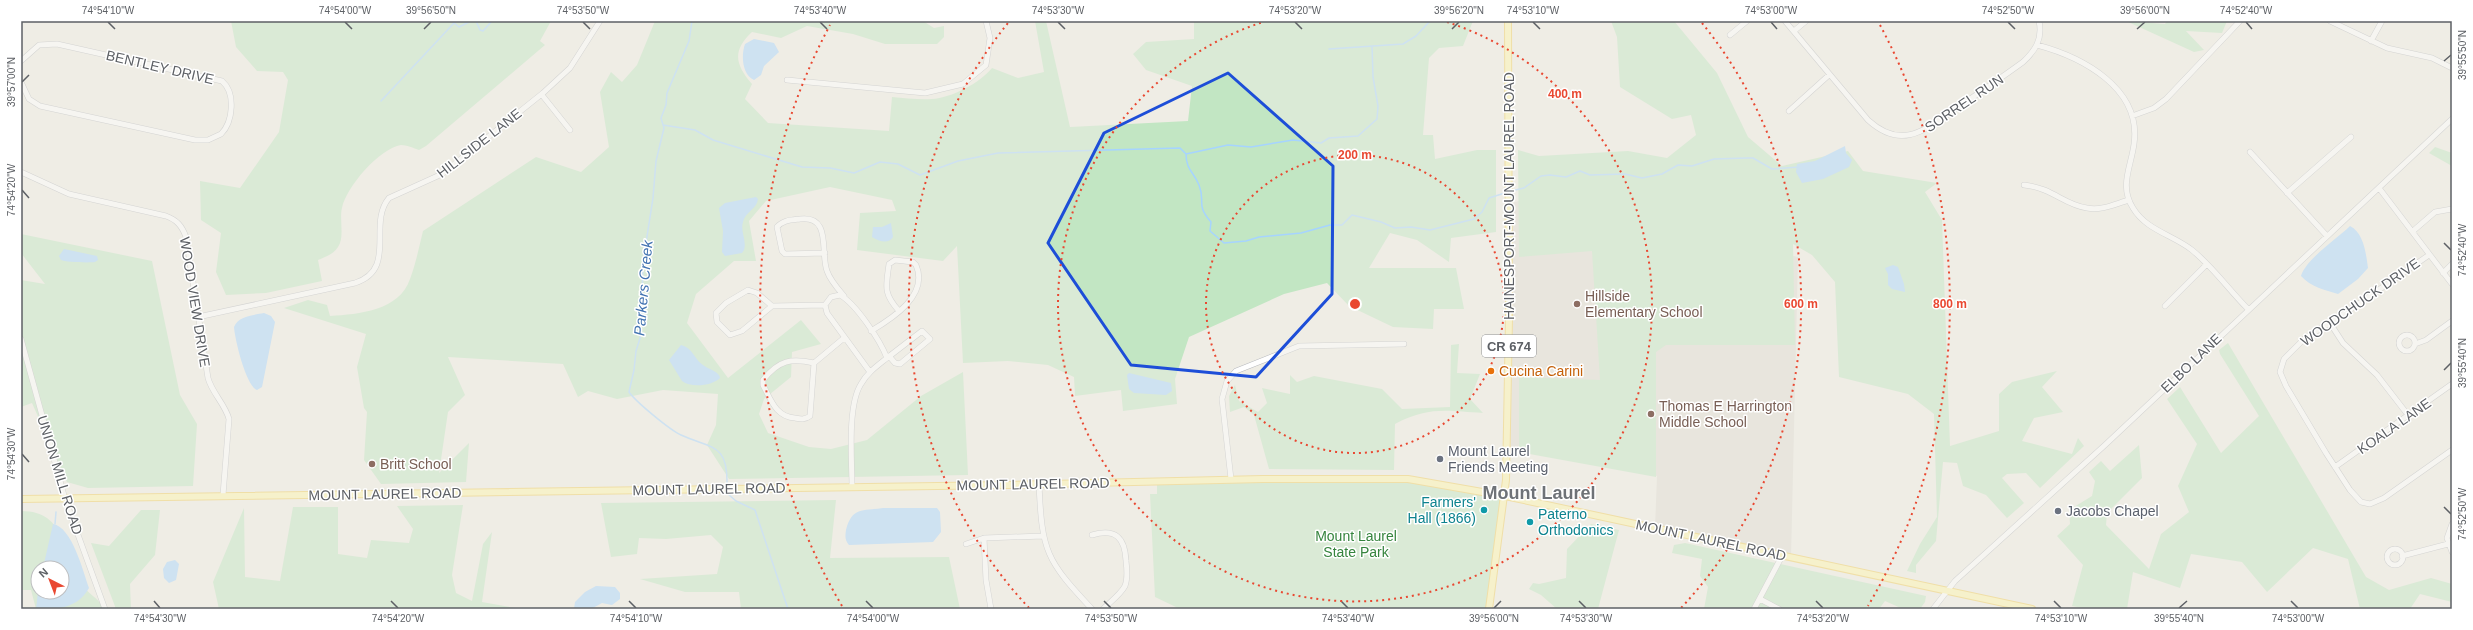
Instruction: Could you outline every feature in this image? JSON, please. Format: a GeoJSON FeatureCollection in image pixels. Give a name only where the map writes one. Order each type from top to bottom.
{"type":"FeatureCollection","features":[{"type":"Feature","properties":{"kind":"main road","name":"HAINESPORT-MOUNT LAUREL ROAD"},"geometry":{"type":"LineString","coordinates":[[1489,609],[1506,496],[1509,318],[1508,21]]}},
{"type":"Feature","properties":{"kind":"main road","name":"MOUNT LAUREL ROAD"},"geometry":{"type":"LineString","coordinates":[[21,499],[1039,484],[1231,479],[1408,479],[1506,496],[2032,609]]}},
{"type":"Feature","properties":{"kind":"street","name":"HILLSIDE LANE"},"geometry":{"type":"LineString","coordinates":[[198,316],[355,283],[366,278],[375,269],[378,261],[381,216],[389,198],[442,174],[542,95],[568,72],[600,21]]}},
{"type":"Feature","properties":{"kind":"street"},"geometry":{"type":"LineString","coordinates":[[787,80],[925,93],[963,84],[986,66],[990,38],[986,21]]}},
{"type":"Feature","properties":{"kind":"street"},"geometry":{"type":"LineString","coordinates":[[1730,35],[1747,21]]}},
{"type":"Feature","properties":{"kind":"street","name":"SORREL RUN"},"geometry":{"type":"LineString","coordinates":[[1785,21],[1829,75],[1873,125],[1890,133],[1910,135],[1934,126],[2023,62],[2037,45]]}},
{"type":"Feature","properties":{"kind":"street"},"geometry":{"type":"LineString","coordinates":[[1794,31],[1806,21]]}},
{"type":"Feature","properties":{"kind":"street"},"geometry":{"type":"LineString","coordinates":[[2039,21],[2040,36],[2037,45],[2071,56],[2096,70],[2119,94],[2132,116],[2135,140],[2126,182],[2129,200],[2136,213],[2146,223],[2186,246],[2206,264],[2248,309]]}},
{"type":"Feature","properties":{"kind":"street"},"geometry":{"type":"LineString","coordinates":[[2132,116],[2154,108],[2166,100],[2240,21]]}},
{"type":"Feature","properties":{"kind":"street"},"geometry":{"type":"LineString","coordinates":[[2330,21],[2387,48],[2438,60],[2452,68]]}},
{"type":"Feature","properties":{"kind":"street"},"geometry":{"type":"LineString","coordinates":[[2371,41],[2382,21]]}},
{"type":"Feature","properties":{"kind":"street","name":"BENTLEY DRIVE"},"geometry":{"type":"LineString","coordinates":[[21,61],[39,45],[57,44],[222,81],[228,88],[231,97],[229,117],[221,134],[208,140],[195,140],[40,106],[29,99],[21,82]]}},
{"type":"Feature","properties":{"kind":"street"},"geometry":{"type":"LineString","coordinates":[[1790,111],[1829,75]]}},
{"type":"Feature","properties":{"kind":"street"},"geometry":{"type":"LineString","coordinates":[[542,95],[570,130]]}},
{"type":"Feature","properties":{"kind":"street","name":"ELBO LANE"},"geometry":{"type":"LineString","coordinates":[[1933,609],[1946,590],[2452,119]]}},
{"type":"Feature","properties":{"kind":"street"},"geometry":{"type":"LineString","coordinates":[[2288,193],[2351,137]]}},
{"type":"Feature","properties":{"kind":"street"},"geometry":{"type":"LineString","coordinates":[[2250,152],[2327,236]]}},
{"type":"Feature","properties":{"kind":"street","name":"WOOD VIEW DRIVE"},"geometry":{"type":"LineString","coordinates":[[21,172],[69,194],[157,214],[176,221],[182,227],[186,237],[209,383],[225,408],[229,419],[223,495]]}},
{"type":"Feature","properties":{"kind":"street"},"geometry":{"type":"LineString","coordinates":[[2024,186],[2043,188],[2087,208],[2103,208],[2129,200]]}},
{"type":"Feature","properties":{"kind":"street"},"geometry":{"type":"LineString","coordinates":[[2379,188],[2452,284]]}},
{"type":"Feature","properties":{"kind":"street"},"geometry":{"type":"LineString","coordinates":[[2413,231],[2435,212],[2452,210]]}},
{"type":"Feature","properties":{"kind":"street"},"geometry":{"type":"LineString","coordinates":[[825,253],[785,254],[782,251],[777,227],[783,222],[801,218],[814,220],[822,230],[829,275],[871,331],[888,357],[895,363],[900,364],[930,339],[922,330],[888,357],[870,372],[860,384],[855,398],[852,431],[852,487]]}},
{"type":"Feature","properties":{"kind":"street","name":"WOODCHUCK DRIVE"},"geometry":{"type":"LineString","coordinates":[[2429,255],[2330,323],[2309,335],[2290,352],[2282,363],[2280,372],[2286,386],[2335,467],[2356,498],[2370,504],[2384,498],[2452,450]]}},
{"type":"Feature","properties":{"kind":"street"},"geometry":{"type":"LineString","coordinates":[[871,331],[899,311],[910,303],[914,294],[918,269],[913,262],[895,260],[889,264],[886,291],[890,301],[899,311]]}},
{"type":"Feature","properties":{"kind":"street"},"geometry":{"type":"LineString","coordinates":[[2165,306],[2206,264]]}},
{"type":"Feature","properties":{"kind":"street"},"geometry":{"type":"LineString","coordinates":[[2443,272],[2452,264]]}},
{"type":"Feature","properties":{"kind":"street"},"geometry":{"type":"LineString","coordinates":[[772,306],[757,293],[748,290],[739,293],[722,306],[716,318],[726,333],[734,336],[772,306],[825,305]]}},
{"type":"Feature","properties":{"kind":"street"},"geometry":{"type":"LineString","coordinates":[[846,299],[835,296],[827,300],[825,305],[827,313],[870,372]]}},
{"type":"Feature","properties":{"kind":"street"},"geometry":{"type":"LineString","coordinates":[[2415,344],[2426,340],[2452,321]]}},
{"type":"Feature","properties":{"kind":"street"},"geometry":{"type":"LineString","coordinates":[[2330,323],[2343,343],[2377,375],[2408,415]]}},
{"type":"Feature","properties":{"kind":"street"},"geometry":{"type":"LineString","coordinates":[[814,363],[797,359],[788,360],[763,380],[763,385],[777,411],[785,418],[805,419],[810,416],[814,363],[844,338]]}},
{"type":"Feature","properties":{"kind":"street","name":"UNION MILL ROAD"},"geometry":{"type":"LineString","coordinates":[[21,339],[65,499],[105,609]]}},
{"type":"Feature","properties":{"kind":"street"},"geometry":{"type":"LineString","coordinates":[[1231,479],[1222,398],[1227,381],[1236,371],[1299,346],[1404,344]]}},
{"type":"Feature","properties":{"kind":"street","name":"KOALA LANE"},"geometry":{"type":"LineString","coordinates":[[2335,467],[2452,384]]}},
{"type":"Feature","properties":{"kind":"street"},"geometry":{"type":"LineString","coordinates":[[1039,484],[1043,536],[1050,557],[1058,571],[1092,609]]}},
{"type":"Feature","properties":{"kind":"street"},"geometry":{"type":"LineString","coordinates":[[2452,524],[2448,533],[2448,544],[2452,552]]}},
{"type":"Feature","properties":{"kind":"street"},"geometry":{"type":"LineString","coordinates":[[1092,534],[1103,532],[1114,534],[1122,542],[1126,554],[1127,574],[1124,586],[1103,609]]}},
{"type":"Feature","properties":{"kind":"street"},"geometry":{"type":"LineString","coordinates":[[966,544],[984,538],[1043,536]]}},
{"type":"Feature","properties":{"kind":"street"},"geometry":{"type":"LineString","coordinates":[[984,538],[986,580],[991,609]]}},
{"type":"Feature","properties":{"kind":"street"},"geometry":{"type":"LineString","coordinates":[[2402,556],[2448,544]]}},
{"type":"Feature","properties":{"kind":"street"},"geometry":{"type":"LineString","coordinates":[[1754,609],[1782,556]]}},
{"type":"Feature","properties":{"kind":"street"},"geometry":{"type":"LineString","coordinates":[[1760,599],[1779,609]]}},
{"type":"Feature","properties":{"kind":"highlighted area"},"geometry":{"type":"Polygon","coordinates":[[[1228,73],[1333,166],[1332,294],[1256,377],[1131,365],[1048,243],[1104,133],[1228,73]]]}},
{"type":"Feature","properties":{"kind":"shaded area","name":"Thomas E Harrington Middle School"},"geometry":{"type":"Polygon","coordinates":[[[1552,191],[1658,229],[1798,257],[1791,558],[1655,528],[1657,476],[1506,447],[1509,204],[1552,191]]]}},
{"type":"Feature","properties":{"kind":"green space"},"geometry":{"type":"Polygon","coordinates":[[[231,21],[551,21],[540,41],[545,45],[426,146],[419,150],[403,145],[393,148],[383,153],[365,170],[345,199],[341,212],[342,233],[338,247],[332,253],[318,260],[322,281],[266,293],[226,295],[216,272],[221,233],[201,220],[200,181],[240,188],[279,132],[288,80],[283,72],[257,71],[236,47],[231,21]]]}},
{"type":"Feature","properties":{"kind":"green space"},"geometry":{"type":"Polygon","coordinates":[[[655,21],[923,21],[934,28],[944,26],[944,37],[937,44],[885,44],[853,34],[807,26],[781,38],[752,32],[741,45],[738,58],[739,64],[746,77],[752,84],[745,99],[768,123],[889,131],[892,97],[927,99],[948,96],[973,84],[987,74],[992,68],[1018,78],[1044,72],[1035,21],[1046,21],[1070,127],[1188,121],[1192,86],[1146,70],[1133,54],[1146,42],[1194,39],[1194,21],[1473,21],[1463,46],[1439,48],[1429,58],[1423,135],[1433,135],[1435,159],[1477,150],[1496,150],[1496,232],[1451,238],[1449,262],[1417,240],[1390,233],[1369,268],[1456,268],[1464,309],[1434,309],[1433,329],[1393,327],[1349,306],[1327,283],[1284,294],[1189,337],[1175,379],[1177,404],[1123,411],[1121,390],[1075,396],[1074,377],[1048,365],[1008,361],[963,363],[957,246],[943,261],[857,250],[860,213],[896,211],[892,200],[830,187],[766,201],[749,221],[756,261],[734,261],[696,294],[687,323],[728,378],[801,320],[821,344],[792,352],[791,377],[764,399],[759,414],[768,433],[809,447],[831,449],[867,440],[921,396],[963,372],[968,475],[729,479],[707,445],[716,425],[718,394],[663,390],[617,399],[588,391],[578,397],[563,364],[448,357],[465,395],[448,412],[439,473],[469,443],[466,482],[381,484],[364,460],[367,412],[364,408],[357,367],[366,334],[284,308],[308,300],[327,305],[330,316],[365,312],[388,304],[405,290],[416,261],[423,231],[536,157],[581,172],[609,147],[600,92],[611,72],[622,82],[637,65],[655,21]]]}},
{"type":"Feature","properties":{"kind":"green space"},"geometry":{"type":"Polygon","coordinates":[[[1611,21],[1674,21],[1717,73],[1748,137],[1782,166],[1848,151],[1863,171],[1937,183],[1925,192],[1942,220],[1950,446],[1999,431],[1999,394],[2012,382],[2057,371],[2042,387],[2063,412],[2034,418],[2022,441],[2072,454],[2078,438],[2084,446],[2040,488],[2026,473],[2007,474],[2002,478],[2024,503],[2007,518],[1986,495],[1963,486],[1957,463],[1943,462],[1936,541],[1916,565],[1916,573],[1907,571],[1920,544],[1937,517],[1934,414],[1908,394],[1839,377],[1835,282],[1812,255],[1793,244],[1795,345],[1666,345],[1656,352],[1656,477],[1519,452],[1519,377],[1600,380],[1592,251],[1519,257],[1518,150],[1539,156],[1628,151],[1667,158],[1696,135],[1691,115],[1672,119],[1620,87],[1617,37],[1611,21]]]}},
{"type":"Feature","properties":{"kind":"green space"},"geometry":{"type":"Polygon","coordinates":[[[2126,21],[2165,24],[2167,21],[2227,21],[2222,33],[2186,31],[2204,50],[2194,52],[2126,21]]]}},
{"type":"Feature","properties":{"kind":"green space"},"geometry":{"type":"Polygon","coordinates":[[[2435,147],[2452,153],[2452,166],[2429,153],[2435,147]]]}},
{"type":"Feature","properties":{"kind":"green space"},"geometry":{"type":"Polygon","coordinates":[[[21,234],[152,261],[180,395],[197,424],[193,486],[88,488],[67,482],[32,403],[21,407],[21,280],[45,284],[21,253],[21,234]]]}},
{"type":"Feature","properties":{"kind":"green space"},"geometry":{"type":"Polygon","coordinates":[[[2228,343],[2366,577],[2389,590],[2431,578],[2452,584],[2452,602],[2420,594],[2410,609],[2360,609],[2348,559],[2313,548],[2267,592],[2242,562],[2191,554],[2180,588],[2133,572],[2127,609],[2087,609],[2072,606],[2083,565],[2057,536],[2070,524],[2069,510],[2092,496],[2095,481],[2089,472],[2101,461],[2110,471],[2139,445],[2142,478],[2107,513],[2106,525],[2149,569],[2161,534],[2189,512],[2178,486],[2197,444],[2167,399],[2180,387],[2221,453],[2259,416],[2220,354],[2219,350],[2228,343]]]}},
{"type":"Feature","properties":{"kind":"green space"},"geometry":{"type":"Polygon","coordinates":[[[1459,344],[1457,373],[1480,374],[1470,399],[1483,413],[1448,411],[1428,412],[1407,418],[1395,424],[1394,470],[1269,469],[1254,415],[1244,407],[1230,412],[1229,396],[1235,385],[1239,401],[1258,412],[1267,403],[1262,388],[1290,394],[1290,375],[1297,382],[1314,376],[1382,389],[1402,409],[1450,407],[1451,345],[1459,344]]]}},
{"type":"Feature","properties":{"kind":"green space","name":"Mount Laurel State Park"},"geometry":{"type":"Polygon","coordinates":[[[1408,479],[1505,496],[1487,609],[1180,609],[1155,597],[1150,494],[1157,494],[1157,483],[1408,479]]]}},
{"type":"Feature","properties":{"kind":"green space"},"geometry":{"type":"Polygon","coordinates":[[[836,500],[830,558],[949,557],[960,609],[741,609],[739,592],[685,592],[640,579],[717,574],[723,547],[711,535],[666,539],[639,538],[637,554],[611,557],[601,503],[836,500]]]}},
{"type":"Feature","properties":{"kind":"green space"},"geometry":{"type":"Polygon","coordinates":[[[463,505],[452,575],[456,593],[472,601],[483,544],[492,532],[482,602],[521,609],[219,609],[213,582],[244,508],[245,577],[280,581],[293,507],[338,507],[338,554],[367,558],[371,540],[409,543],[413,529],[397,506],[463,505]]]}},
{"type":"Feature","properties":{"kind":"green space"},"geometry":{"type":"Polygon","coordinates":[[[141,510],[160,510],[155,555],[130,584],[131,609],[116,609],[91,543],[109,546],[141,510]]]}},
{"type":"Feature","properties":{"kind":"green space"},"geometry":{"type":"Polygon","coordinates":[[[21,511],[36,513],[47,518],[55,526],[70,560],[30,560],[30,590],[21,590],[21,511]]]}},
{"type":"Feature","properties":{"kind":"green space"},"geometry":{"type":"Polygon","coordinates":[[[1591,524],[1619,530],[1598,609],[1557,609],[1541,595],[1529,589],[1533,583],[1539,584],[1566,578],[1567,549],[1591,524]]]}},
{"type":"Feature","properties":{"kind":"green space"},"geometry":{"type":"Polygon","coordinates":[[[1685,543],[1926,596],[1925,602],[1920,609],[1903,609],[1885,601],[1879,609],[1704,609],[1708,587],[1700,576],[1702,559],[1672,553],[1674,545],[1685,543]]]}},
{"type":"Feature","properties":{"kind":"green space"},"geometry":{"type":"Polygon","coordinates":[[[70,560],[81,584],[100,602],[104,609],[36,609],[34,600],[70,600],[70,560]]]}},
{"type":"Feature","properties":{"kind":"water"},"geometry":{"type":"Polygon","coordinates":[[[754,39],[774,43],[779,52],[764,66],[761,75],[754,80],[747,74],[743,54],[745,44],[754,39]]]}},
{"type":"Feature","properties":{"kind":"water"},"geometry":{"type":"Polygon","coordinates":[[[1845,146],[1846,153],[1852,160],[1849,167],[1823,179],[1802,183],[1796,172],[1797,164],[1815,161],[1845,146]]]}},
{"type":"Feature","properties":{"kind":"water"},"geometry":{"type":"Polygon","coordinates":[[[756,197],[758,199],[756,205],[746,216],[742,225],[745,243],[744,250],[742,253],[725,256],[722,252],[723,231],[719,208],[725,203],[756,197]]]}},
{"type":"Feature","properties":{"kind":"water"},"geometry":{"type":"Polygon","coordinates":[[[891,223],[893,237],[889,241],[883,242],[872,237],[873,227],[882,227],[891,223]]]}},
{"type":"Feature","properties":{"kind":"water"},"geometry":{"type":"Polygon","coordinates":[[[2350,226],[2355,229],[2364,244],[2368,268],[2358,279],[2338,294],[2318,288],[2305,280],[2301,276],[2309,263],[2350,226]]]}},
{"type":"Feature","properties":{"kind":"water"},"geometry":{"type":"Polygon","coordinates":[[[64,249],[97,256],[98,260],[95,262],[63,261],[59,256],[64,249]]]}},
{"type":"Feature","properties":{"kind":"water"},"geometry":{"type":"Polygon","coordinates":[[[1893,265],[1898,267],[1905,292],[1892,289],[1888,285],[1888,274],[1885,268],[1893,265]]]}},
{"type":"Feature","properties":{"kind":"water"},"geometry":{"type":"Polygon","coordinates":[[[264,313],[271,316],[275,322],[262,387],[257,390],[253,387],[245,372],[236,342],[234,327],[239,320],[243,318],[264,313]]]}},
{"type":"Feature","properties":{"kind":"water"},"geometry":{"type":"Polygon","coordinates":[[[681,345],[685,346],[691,351],[700,363],[716,372],[720,378],[712,383],[701,385],[691,385],[682,381],[669,360],[681,345]]]}},
{"type":"Feature","properties":{"kind":"water"},"geometry":{"type":"Polygon","coordinates":[[[1129,373],[1171,383],[1172,391],[1166,395],[1134,393],[1129,389],[1127,375],[1129,373]]]}},
{"type":"Feature","properties":{"kind":"water"},"geometry":{"type":"Polygon","coordinates":[[[883,508],[937,508],[940,512],[941,532],[933,542],[849,545],[845,535],[851,517],[864,510],[883,508]]]}},
{"type":"Feature","properties":{"kind":"water"},"geometry":{"type":"Polygon","coordinates":[[[53,524],[60,527],[66,533],[80,561],[89,588],[79,600],[73,604],[59,608],[36,609],[37,600],[70,600],[70,560],[45,560],[53,524]]]}},
{"type":"Feature","properties":{"kind":"water"},"geometry":{"type":"Polygon","coordinates":[[[175,560],[179,564],[176,580],[169,583],[164,578],[163,569],[167,562],[175,560]]]}},
{"type":"Feature","properties":{"kind":"water"},"geometry":{"type":"Polygon","coordinates":[[[596,586],[615,587],[620,593],[620,599],[612,605],[602,603],[591,609],[574,609],[575,602],[585,592],[596,586]]]}},
{"type":"Feature","properties":{"kind":"waterway"},"geometry":{"type":"LineString","coordinates":[[452,21],[459,27],[471,21]]}},
{"type":"Feature","properties":{"kind":"waterway"},"geometry":{"type":"LineString","coordinates":[[476,21],[480,30],[483,31],[492,21]]}},
{"type":"Feature","properties":{"kind":"waterway","name":"Parkers Creek"},"geometry":{"type":"LineString","coordinates":[[692,21],[689,41],[667,93],[666,105],[661,118],[664,128],[656,161],[653,198],[643,262],[641,335],[636,351],[634,370],[629,392],[646,409],[676,432],[709,446],[721,454],[725,461],[727,471],[727,485]]}},
{"type":"Feature","properties":{"kind":"waterway"},"geometry":{"type":"LineString","coordinates":[[1329,49],[1403,44],[1416,36],[1430,21]]}},
{"type":"Feature","properties":{"kind":"waterway"},"geometry":{"type":"LineString","coordinates":[[381,101],[454,23]]}},
{"type":"Feature","properties":{"kind":"waterway"},"geometry":{"type":"LineString","coordinates":[[1186,154],[1228,145],[1251,147],[1293,140],[1321,143],[1329,138],[1358,136],[1377,119],[1378,106],[1373,77],[1372,46]]}},
{"type":"Feature","properties":{"kind":"waterway"},"geometry":{"type":"LineString","coordinates":[[663,125],[695,130],[713,140],[802,167],[830,168],[854,173],[880,162],[898,164],[920,175],[958,161],[998,153],[1180,148],[1186,154],[1187,164],[1199,185],[1202,195],[1203,211],[1211,222],[1210,231],[1224,243],[1246,241],[1259,237],[1301,233],[1330,225],[1342,225],[1352,215],[1381,222],[1395,228],[1411,227],[1430,230],[1474,219],[1482,212],[1489,198],[1508,192]]}},
{"type":"Feature","properties":{"kind":"waterway"},"geometry":{"type":"LineString","coordinates":[[1511,191],[1524,188],[1541,176],[1550,175],[1566,177],[1580,171],[1590,175],[1625,174],[1642,178],[1662,174],[1678,165],[1692,166],[1714,159],[1753,158],[1772,169],[1799,167]]}},
{"type":"Feature","properties":{"kind":"waterway","name":"Parkers Creek"},"geometry":{"type":"LineString","coordinates":[[728,494],[736,501],[755,510],[788,609]]}},
{"type":"Feature","properties":{"kind":"waterway"},"geometry":{"type":"LineString","coordinates":[[55,524],[56,512]]}},
{"type":"Feature","properties":{"kind":"place","name":"Hillside Elementary School"},"geometry":{"type":"Point","coordinates":[1577,304]}},
{"type":"Feature","properties":{"kind":"place","name":"Cucina Carini"},"geometry":{"type":"Point","coordinates":[1491,371]}},
{"type":"Feature","properties":{"kind":"place","name":"Thomas E Harrington Middle School"},"geometry":{"type":"Point","coordinates":[1651,414]}},
{"type":"Feature","properties":{"kind":"place","name":"Mount Laurel Friends Meeting"},"geometry":{"type":"Point","coordinates":[1440,459]}},
{"type":"Feature","properties":{"kind":"place","name":"Britt School"},"geometry":{"type":"Point","coordinates":[372,464]}},
{"type":"Feature","properties":{"kind":"place","name":"Farmers' Hall (1866)"},"geometry":{"type":"Point","coordinates":[1484,510]}},
{"type":"Feature","properties":{"kind":"place","name":"Jacobs Chapel"},"geometry":{"type":"Point","coordinates":[2058,511]}},
{"type":"Feature","properties":{"kind":"place","name":"Paterno Orthodonics"},"geometry":{"type":"Point","coordinates":[1530,522]}},
{"type":"Feature","properties":{"kind":"district","name":"Mount Laurel"},"geometry":{"type":"Point","coordinates":[1539,493]}}]}
